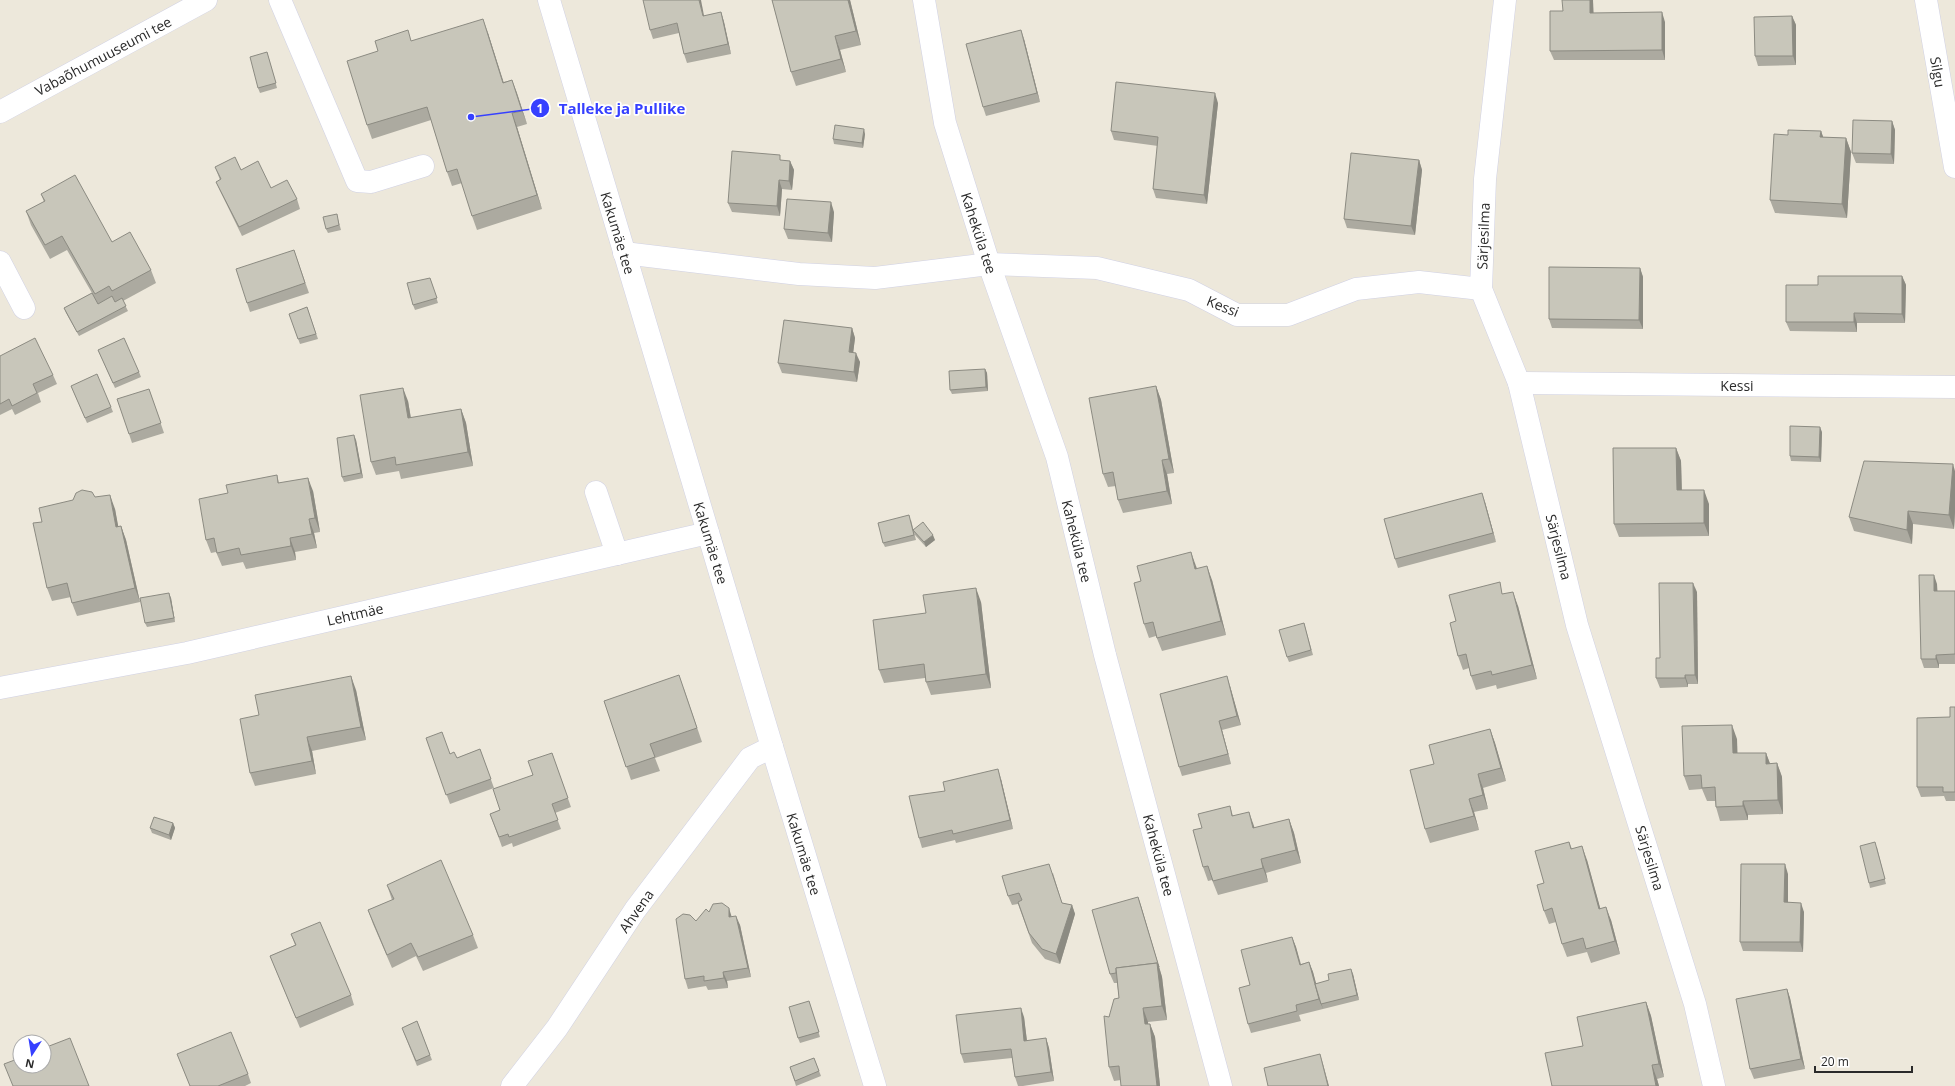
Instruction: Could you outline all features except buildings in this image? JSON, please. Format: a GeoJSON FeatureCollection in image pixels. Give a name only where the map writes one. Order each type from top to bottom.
{"type":"FeatureCollection","features":[{"type":"Feature","properties":{"kind":"street","name":"Vabaõhumuuseumi tee"},"geometry":{"type":"LineString","coordinates":[[0,112],[206,0]]}},
{"type":"Feature","properties":{"kind":"street"},"geometry":{"type":"LineString","coordinates":[[280,0],[357,181],[372,182],[422,166]]}},
{"type":"Feature","properties":{"kind":"street","name":"Kakumäe tee"},"geometry":{"type":"LineString","coordinates":[[549,0],[772,748],[875,1086]]}},
{"type":"Feature","properties":{"kind":"street","name":"Kaheküla tee"},"geometry":{"type":"LineString","coordinates":[[924,0],[945,123],[989,264],[1057,457],[1107,662],[1221,1086]]}},
{"type":"Feature","properties":{"kind":"street","name":"Särjesilma"},"geometry":{"type":"LineString","coordinates":[[1505,0],[1485,179],[1481,289],[1519,384],[1577,625],[1695,1004],[1714,1086]]}},
{"type":"Feature","properties":{"kind":"street","name":"Silgu"},"geometry":{"type":"LineString","coordinates":[[1926,0],[1955,167]]}},
{"type":"Feature","properties":{"kind":"street","name":"Kessi"},"geometry":{"type":"LineString","coordinates":[[624,253],[799,274],[876,278],[989,264],[1097,268],[1189,290],[1237,315],[1288,315],[1356,289],[1419,282],[1481,289]]}},
{"type":"Feature","properties":{"kind":"street"},"geometry":{"type":"LineString","coordinates":[[0,262],[24,308]]}},
{"type":"Feature","properties":{"kind":"street","name":"Kessi"},"geometry":{"type":"LineString","coordinates":[[1519,384],[1955,387]]}},
{"type":"Feature","properties":{"kind":"street"},"geometry":{"type":"LineString","coordinates":[[596,492],[617,554]]}},
{"type":"Feature","properties":{"kind":"street","name":"Lehtmäe"},"geometry":{"type":"LineString","coordinates":[[0,688],[187,653],[708,533]]}},
{"type":"Feature","properties":{"kind":"street","name":"Ahvena"},"geometry":{"type":"LineString","coordinates":[[512,1086],[557,1028],[635,910],[750,758],[772,748]]}},
{"type":"Feature","properties":{"kind":"place","name":"Talleke ja Pullike"},"geometry":{"type":"Point","coordinates":[471,117]}}]}
